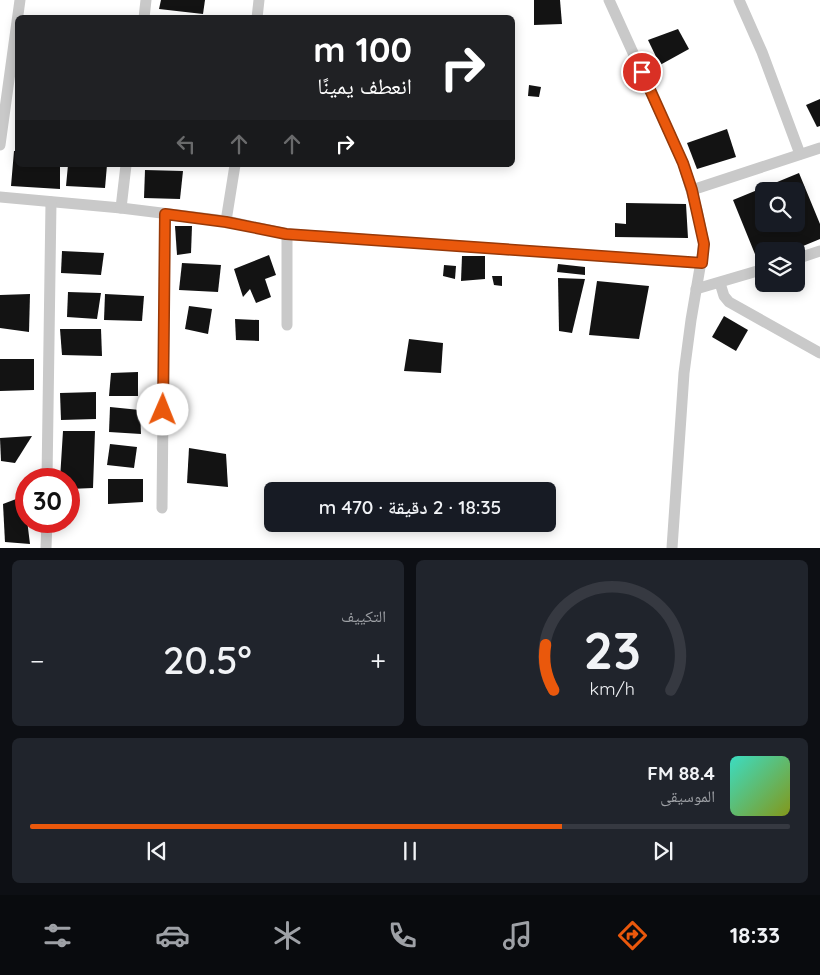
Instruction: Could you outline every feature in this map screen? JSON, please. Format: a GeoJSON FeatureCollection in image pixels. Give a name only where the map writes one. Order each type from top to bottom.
{"type":"FeatureCollection","features":[{"type":"Feature","properties":{"kind":"street"},"geometry":{"type":"LineString","coordinates":[[18,15],[20,0]]}},
{"type":"Feature","properties":{"kind":"street"},"geometry":{"type":"LineString","coordinates":[[144,15],[146,0]]}},
{"type":"Feature","properties":{"kind":"street"},"geometry":{"type":"LineString","coordinates":[[256,15],[259,0]]}},
{"type":"Feature","properties":{"kind":"street"},"geometry":{"type":"LineString","coordinates":[[609,0],[683,163],[692,190],[704,244],[684,373],[672,548]]}},
{"type":"Feature","properties":{"kind":"street"},"geometry":{"type":"LineString","coordinates":[[739,0],[762,52],[800,154]]}},
{"type":"Feature","properties":{"kind":"street"},"geometry":{"type":"LineString","coordinates":[[0,145],[15,36]]}},
{"type":"Feature","properties":{"kind":"street"},"geometry":{"type":"LineString","coordinates":[[692,190],[820,148]]}},
{"type":"Feature","properties":{"kind":"street"},"geometry":{"type":"LineString","coordinates":[[121,208],[126,167]]}},
{"type":"Feature","properties":{"kind":"street"},"geometry":{"type":"LineString","coordinates":[[226,222],[235,167]]}},
{"type":"Feature","properties":{"kind":"street"},"geometry":{"type":"LineString","coordinates":[[0,197],[121,208],[226,222],[286,234],[702,263]]}},
{"type":"Feature","properties":{"kind":"street"},"geometry":{"type":"LineString","coordinates":[[47,468],[51,202]]}},
{"type":"Feature","properties":{"kind":"street"},"geometry":{"type":"LineString","coordinates":[[162,508],[165,214]]}},
{"type":"Feature","properties":{"kind":"street"},"geometry":{"type":"LineString","coordinates":[[286,234],[287,325]]}},
{"type":"Feature","properties":{"kind":"street"},"geometry":{"type":"LineString","coordinates":[[805,256],[820,251]]}},
{"type":"Feature","properties":{"kind":"street"},"geometry":{"type":"LineString","coordinates":[[696,289],[755,272]]}},
{"type":"Feature","properties":{"kind":"street"},"geometry":{"type":"LineString","coordinates":[[720,283],[724,296],[729,302],[820,353]]}},
{"type":"Feature","properties":{"kind":"street"},"geometry":{"type":"LineString","coordinates":[[46,548],[47,533]]}},
{"type":"Feature","properties":{"kind":"building"},"geometry":{"type":"Polygon","coordinates":[[[161,0],[205,0],[203,14],[159,9],[161,0]]]}},
{"type":"Feature","properties":{"kind":"building"},"geometry":{"type":"Polygon","coordinates":[[[534,0],[560,0],[562,24],[534,25],[534,0]]]}},
{"type":"Feature","properties":{"kind":"building"},"geometry":{"type":"Polygon","coordinates":[[[678,29],[689,49],[660,65],[648,40],[678,29]]]}},
{"type":"Feature","properties":{"kind":"building"},"geometry":{"type":"Polygon","coordinates":[[[529,85],[541,87],[539,97],[528,96],[529,85]]]}},
{"type":"Feature","properties":{"kind":"building"},"geometry":{"type":"Polygon","coordinates":[[[820,99],[820,126],[817,127],[806,105],[820,99]]]}},
{"type":"Feature","properties":{"kind":"building"},"geometry":{"type":"Polygon","coordinates":[[[727,129],[736,157],[697,169],[687,143],[727,129]]]}},
{"type":"Feature","properties":{"kind":"building"},"geometry":{"type":"Polygon","coordinates":[[[14,151],[15,167],[60,167],[60,189],[11,186],[14,151]]]}},
{"type":"Feature","properties":{"kind":"building"},"geometry":{"type":"Polygon","coordinates":[[[68,167],[107,167],[105,188],[66,186],[68,167]]]}},
{"type":"Feature","properties":{"kind":"building"},"geometry":{"type":"Polygon","coordinates":[[[145,170],[183,171],[180,199],[144,198],[145,170]]]}},
{"type":"Feature","properties":{"kind":"building"},"geometry":{"type":"Polygon","coordinates":[[[799,173],[803,182],[777,182],[799,173]]]}},
{"type":"Feature","properties":{"kind":"building"},"geometry":{"type":"Polygon","coordinates":[[[805,188],[820,224],[820,239],[805,245],[805,242],[755,242],[755,254],[733,200],[755,191],[755,232],[805,232],[805,188]]]}},
{"type":"Feature","properties":{"kind":"building"},"geometry":{"type":"Polygon","coordinates":[[[626,203],[686,204],[688,238],[615,237],[615,223],[626,224],[626,203]]]}},
{"type":"Feature","properties":{"kind":"building"},"geometry":{"type":"Polygon","coordinates":[[[175,226],[192,226],[191,253],[177,255],[175,226]]]}},
{"type":"Feature","properties":{"kind":"building"},"geometry":{"type":"Polygon","coordinates":[[[62,251],[104,253],[101,275],[61,273],[62,251]]]}},
{"type":"Feature","properties":{"kind":"building"},"geometry":{"type":"Polygon","coordinates":[[[269,255],[276,275],[265,279],[271,297],[256,303],[250,289],[243,297],[234,269],[269,255]]]}},
{"type":"Feature","properties":{"kind":"building"},"geometry":{"type":"Polygon","coordinates":[[[462,256],[485,256],[485,279],[461,281],[462,256]]]}},
{"type":"Feature","properties":{"kind":"building"},"geometry":{"type":"Polygon","coordinates":[[[182,263],[221,265],[218,292],[179,290],[182,263]]]}},
{"type":"Feature","properties":{"kind":"building"},"geometry":{"type":"Polygon","coordinates":[[[558,264],[585,267],[585,275],[557,272],[558,264]]]}},
{"type":"Feature","properties":{"kind":"building"},"geometry":{"type":"Polygon","coordinates":[[[444,265],[456,266],[455,279],[443,276],[444,265]]]}},
{"type":"Feature","properties":{"kind":"building"},"geometry":{"type":"Polygon","coordinates":[[[492,276],[502,276],[502,286],[494,285],[492,276]]]}},
{"type":"Feature","properties":{"kind":"building"},"geometry":{"type":"Polygon","coordinates":[[[558,278],[585,279],[572,333],[559,331],[558,278]]]}},
{"type":"Feature","properties":{"kind":"building"},"geometry":{"type":"Polygon","coordinates":[[[597,281],[649,286],[639,339],[589,335],[597,281]]]}},
{"type":"Feature","properties":{"kind":"building"},"geometry":{"type":"Polygon","coordinates":[[[68,292],[101,293],[97,319],[67,317],[68,292]]]}},
{"type":"Feature","properties":{"kind":"building"},"geometry":{"type":"Polygon","coordinates":[[[30,294],[29,332],[0,328],[0,295],[30,294]]]}},
{"type":"Feature","properties":{"kind":"building"},"geometry":{"type":"Polygon","coordinates":[[[105,294],[144,296],[142,321],[104,320],[105,294]]]}},
{"type":"Feature","properties":{"kind":"building"},"geometry":{"type":"Polygon","coordinates":[[[189,306],[212,309],[208,334],[185,329],[189,306]]]}},
{"type":"Feature","properties":{"kind":"building"},"geometry":{"type":"Polygon","coordinates":[[[724,316],[748,330],[736,351],[712,337],[724,316]]]}},
{"type":"Feature","properties":{"kind":"building"},"geometry":{"type":"Polygon","coordinates":[[[235,319],[259,320],[259,341],[236,340],[235,319]]]}},
{"type":"Feature","properties":{"kind":"building"},"geometry":{"type":"Polygon","coordinates":[[[60,329],[101,329],[102,356],[62,355],[60,329]]]}},
{"type":"Feature","properties":{"kind":"building"},"geometry":{"type":"Polygon","coordinates":[[[409,339],[443,343],[441,373],[404,371],[409,339]]]}},
{"type":"Feature","properties":{"kind":"building"},"geometry":{"type":"Polygon","coordinates":[[[0,359],[34,359],[34,390],[0,391],[0,359]]]}},
{"type":"Feature","properties":{"kind":"building"},"geometry":{"type":"Polygon","coordinates":[[[138,372],[138,396],[109,396],[111,373],[138,372]]]}},
{"type":"Feature","properties":{"kind":"building"},"geometry":{"type":"Polygon","coordinates":[[[96,392],[96,419],[61,420],[60,393],[96,392]]]}},
{"type":"Feature","properties":{"kind":"building"},"geometry":{"type":"Polygon","coordinates":[[[110,407],[140,410],[141,434],[109,432],[110,407]]]}},
{"type":"Feature","properties":{"kind":"building"},"geometry":{"type":"Polygon","coordinates":[[[63,431],[95,431],[93,488],[80,489],[80,468],[61,468],[63,431]]]}},
{"type":"Feature","properties":{"kind":"building"},"geometry":{"type":"Polygon","coordinates":[[[32,436],[15,463],[1,461],[0,438],[32,436]]]}},
{"type":"Feature","properties":{"kind":"building"},"geometry":{"type":"Polygon","coordinates":[[[110,444],[137,447],[134,468],[107,465],[110,444]]]}},
{"type":"Feature","properties":{"kind":"building"},"geometry":{"type":"Polygon","coordinates":[[[189,448],[226,454],[228,487],[187,483],[189,448]]]}},
{"type":"Feature","properties":{"kind":"building"},"geometry":{"type":"Polygon","coordinates":[[[108,479],[143,479],[143,502],[108,504],[108,479]]]}},
{"type":"Feature","properties":{"kind":"building"},"geometry":{"type":"Polygon","coordinates":[[[15,499],[15,533],[29,533],[30,544],[5,542],[3,504],[15,499]]]}},
{"type":"Feature","properties":{"kind":"route"},"geometry":{"type":"LineString","coordinates":[[163,410],[165,214],[226,222],[286,234],[702,263],[704,244],[692,190],[683,163],[642,72]]}}]}
